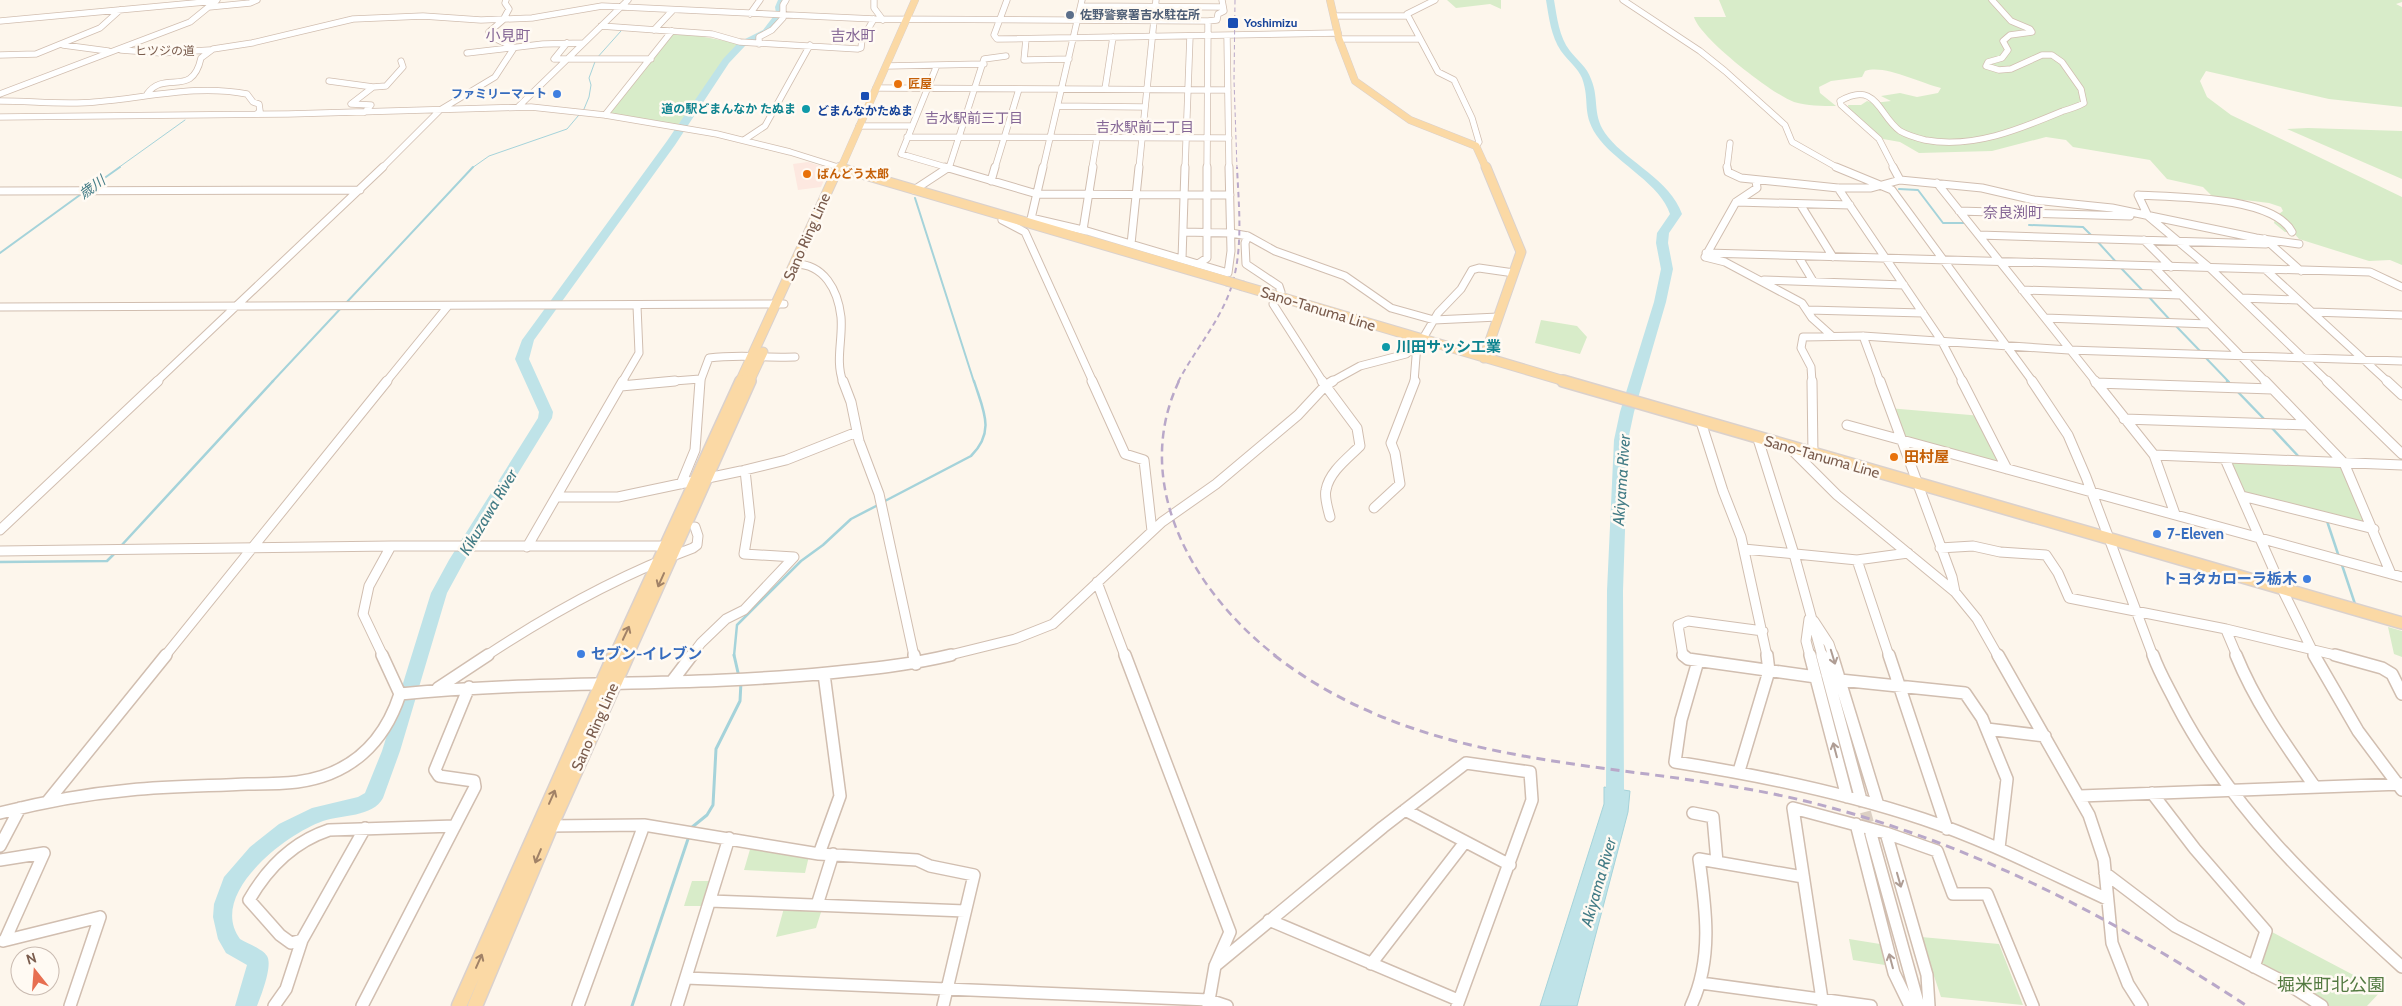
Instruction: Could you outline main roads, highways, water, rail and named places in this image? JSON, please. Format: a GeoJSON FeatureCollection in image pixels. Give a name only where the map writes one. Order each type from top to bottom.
{"type":"FeatureCollection","features":[{"type":"Feature","properties":{"kind":"main road"},"geometry":{"type":"LineString","coordinates":[[841,168],[915,0]]}},
{"type":"Feature","properties":{"kind":"main road"},"geometry":{"type":"LineString","coordinates":[[1330,0],[1338,36],[1351,74],[1358,84],[1410,120],[1476,146],[1520,247],[1520,257],[1484,358]]}},
{"type":"Feature","properties":{"kind":"main road","name":"Sano-Tanuma Line"},"geometry":{"type":"LineString","coordinates":[[841,168],[1005,216],[1031,221],[1420,342],[1484,358],[1813,455],[2402,623]]}},
{"type":"Feature","properties":{"kind":"main road","name":"Sano Ring Line"},"geometry":{"type":"LineString","coordinates":[[459,1006],[545,826],[609,682],[658,563],[671,546],[799,264],[842,178],[841,168]]}},
{"type":"Feature","properties":{"kind":"main road","name":"Sano Ring Line"},"geometry":{"type":"LineString","coordinates":[[609,682],[671,558],[671,546]]}},
{"type":"Feature","properties":{"kind":"main road","name":"Sano Ring Line"},"geometry":{"type":"LineString","coordinates":[[475,1006],[545,826]]}},
{"type":"Feature","properties":{"kind":"water"},"geometry":{"type":"Polygon","coordinates":[[[1604,787],[1630,791],[1628,812],[1577,1006],[1540,1006],[1604,804],[1604,787]]]}},
{"type":"Feature","properties":{"kind":"waterway","name":"Kikuzawa River"},"geometry":{"type":"LineString","coordinates":[[246,1006],[253,988],[259,961],[233,946],[228,939],[223,917],[224,904],[231,883],[257,853],[286,830],[319,814],[363,804],[373,798],[391,751],[439,593],[457,560],[545,418],[546,412],[522,359],[528,340],[671,143],[726,61],[742,44],[766,32],[780,13],[779,7],[782,0]]}},
{"type":"Feature","properties":{"kind":"waterway","name":"Akiyama River"},"geometry":{"type":"LineString","coordinates":[[1550,0],[1559,38],[1568,54],[1586,77],[1589,87],[1591,114],[1596,126],[1613,148],[1669,199],[1676,214],[1663,233],[1662,243],[1667,269],[1660,302],[1627,412],[1621,440],[1615,591],[1615,789],[1617,807]]}},
{"type":"Feature","properties":{"kind":"waterway"},"geometry":{"type":"LineString","coordinates":[[472,168],[489,156],[567,129],[584,109],[589,97],[591,85],[589,78],[596,59],[621,31]]}},
{"type":"Feature","properties":{"kind":"waterway","name":"歳川"},"geometry":{"type":"LineString","coordinates":[[118,168],[185,120]]}},
{"type":"Feature","properties":{"kind":"waterway","name":"歳川"},"geometry":{"type":"LineString","coordinates":[[89,189],[120,167]]}},
{"type":"Feature","properties":{"kind":"waterway"},"geometry":{"type":"LineString","coordinates":[[346,303],[472,168]]}},
{"type":"Feature","properties":{"kind":"waterway"},"geometry":{"type":"LineString","coordinates":[[1899,189],[1918,190],[1943,223],[1966,223]]}},
{"type":"Feature","properties":{"kind":"waterway","name":"歳川"},"geometry":{"type":"LineString","coordinates":[[0,253],[84,192]]}},
{"type":"Feature","properties":{"kind":"waterway"},"geometry":{"type":"LineString","coordinates":[[915,198],[974,382]]}},
{"type":"Feature","properties":{"kind":"waterway"},"geometry":{"type":"LineString","coordinates":[[2029,225],[2083,227],[2093,237]]}},
{"type":"Feature","properties":{"kind":"waterway"},"geometry":{"type":"LineString","coordinates":[[2097,241],[2117,263]]}},
{"type":"Feature","properties":{"kind":"waterway"},"geometry":{"type":"LineString","coordinates":[[2120,267],[2144,292]]}},
{"type":"Feature","properties":{"kind":"waterway"},"geometry":{"type":"LineString","coordinates":[[2148,296],[2171,321]]}},
{"type":"Feature","properties":{"kind":"waterway"},"geometry":{"type":"LineString","coordinates":[[272,382],[342,307]]}},
{"type":"Feature","properties":{"kind":"waterway"},"geometry":{"type":"LineString","coordinates":[[2175,325],[2201,352]]}},
{"type":"Feature","properties":{"kind":"waterway"},"geometry":{"type":"LineString","coordinates":[[2204,356],[2229,382]]}},
{"type":"Feature","properties":{"kind":"waterway"},"geometry":{"type":"LineString","coordinates":[[120,547],[273,381]]}},
{"type":"Feature","properties":{"kind":"waterway"},"geometry":{"type":"LineString","coordinates":[[883,502],[971,456],[979,447],[983,438],[985,420],[974,381]]}},
{"type":"Feature","properties":{"kind":"waterway"},"geometry":{"type":"LineString","coordinates":[[2227,381],[2231,385]]}},
{"type":"Feature","properties":{"kind":"waterway"},"geometry":{"type":"LineString","coordinates":[[2237,391],[2266,421]]}},
{"type":"Feature","properties":{"kind":"waterway"},"geometry":{"type":"LineString","coordinates":[[2271,427],[2300,458]]}},
{"type":"Feature","properties":{"kind":"waterway"},"geometry":{"type":"LineString","coordinates":[[734,655],[737,625],[801,561],[823,545],[851,519],[878,505]]}},
{"type":"Feature","properties":{"kind":"waterway"},"geometry":{"type":"LineString","coordinates":[[2327,521],[2339,557]]}},
{"type":"Feature","properties":{"kind":"waterway"},"geometry":{"type":"LineString","coordinates":[[0,562],[107,561],[115,553]]}},
{"type":"Feature","properties":{"kind":"waterway"},"geometry":{"type":"LineString","coordinates":[[2341,562],[2355,604]]}},
{"type":"Feature","properties":{"kind":"waterway"},"geometry":{"type":"LineString","coordinates":[[734,655],[739,677]]}},
{"type":"Feature","properties":{"kind":"waterway"},"geometry":{"type":"LineString","coordinates":[[691,828],[707,815],[713,805],[716,749],[740,701],[741,682]]}},
{"type":"Feature","properties":{"kind":"waterway"},"geometry":{"type":"LineString","coordinates":[[632,1006],[689,836]]}},
{"type":"Feature","properties":{"kind":"tunnel"},"geometry":{"type":"LineString","coordinates":[[1861,796],[1871,832]]}},
{"type":"Feature","properties":{"kind":"railway"},"geometry":{"type":"LineString","coordinates":[[1235,0],[1234,80],[1237,168]]}},
{"type":"Feature","properties":{"kind":"railway"},"geometry":{"type":"LineString","coordinates":[[1178,382],[1220,313],[1236,270],[1239,236],[1237,167]]}},
{"type":"Feature","properties":{"kind":"railway"},"geometry":{"type":"LineString","coordinates":[[1179,381],[1166,420],[1162,459],[1167,497],[1178,534],[1196,568],[1219,601],[1246,630],[1276,656]]}},
{"type":"Feature","properties":{"kind":"railway"},"geometry":{"type":"LineString","coordinates":[[1274,655],[1335,694],[1398,723],[1463,743],[1530,757],[1736,787],[1805,801],[1865,817],[1923,837],[2035,884],[2089,912],[2143,941],[2247,1006]]}},
{"type":"Feature","properties":{"kind":"place","name":"佐野警察署吉水駐在所"},"geometry":{"type":"Point","coordinates":[1070,15]}},
{"type":"Feature","properties":{"kind":"place","name":"Yoshimizu"},"geometry":{"type":"Point","coordinates":[1233,23]}},
{"type":"Feature","properties":{"kind":"place","name":"匠屋"},"geometry":{"type":"Point","coordinates":[898,84]}},
{"type":"Feature","properties":{"kind":"place","name":"ファミリーマート"},"geometry":{"type":"Point","coordinates":[557,94]}},
{"type":"Feature","properties":{"kind":"place","name":"どまんなかたぬま"},"geometry":{"type":"Point","coordinates":[865,96]}},
{"type":"Feature","properties":{"kind":"place","name":"道の駅どまんなか たぬま"},"geometry":{"type":"Point","coordinates":[806,109]}},
{"type":"Feature","properties":{"kind":"place","name":"ばんどう太郎"},"geometry":{"type":"Point","coordinates":[807,174]}},
{"type":"Feature","properties":{"kind":"place","name":"川田サッシ工業"},"geometry":{"type":"Point","coordinates":[1386,347]}},
{"type":"Feature","properties":{"kind":"place","name":"田村屋"},"geometry":{"type":"Point","coordinates":[1894,457]}},
{"type":"Feature","properties":{"kind":"place","name":"7-Eleven"},"geometry":{"type":"Point","coordinates":[2157,534]}},
{"type":"Feature","properties":{"kind":"place","name":"トヨタカローラ栃木"},"geometry":{"type":"Point","coordinates":[2307,579]}},
{"type":"Feature","properties":{"kind":"place","name":"セブン-イレブン"},"geometry":{"type":"Point","coordinates":[581,654]}},
{"type":"Feature","properties":{"kind":"district","name":"小見町"},"geometry":{"type":"Point","coordinates":[508,36]}},
{"type":"Feature","properties":{"kind":"district","name":"吉水町"},"geometry":{"type":"Point","coordinates":[853,36]}},
{"type":"Feature","properties":{"kind":"district","name":"吉水駅前三丁目"},"geometry":{"type":"Point","coordinates":[974,118]}},
{"type":"Feature","properties":{"kind":"district","name":"吉水駅前二丁目"},"geometry":{"type":"Point","coordinates":[1145,127]}},
{"type":"Feature","properties":{"kind":"district","name":"奈良渕町"},"geometry":{"type":"Point","coordinates":[2013,213]}},
{"type":"Feature","properties":{"kind":"park label","name":"堀米町北公園"},"geometry":{"type":"Point","coordinates":[2331,985]}}]}
